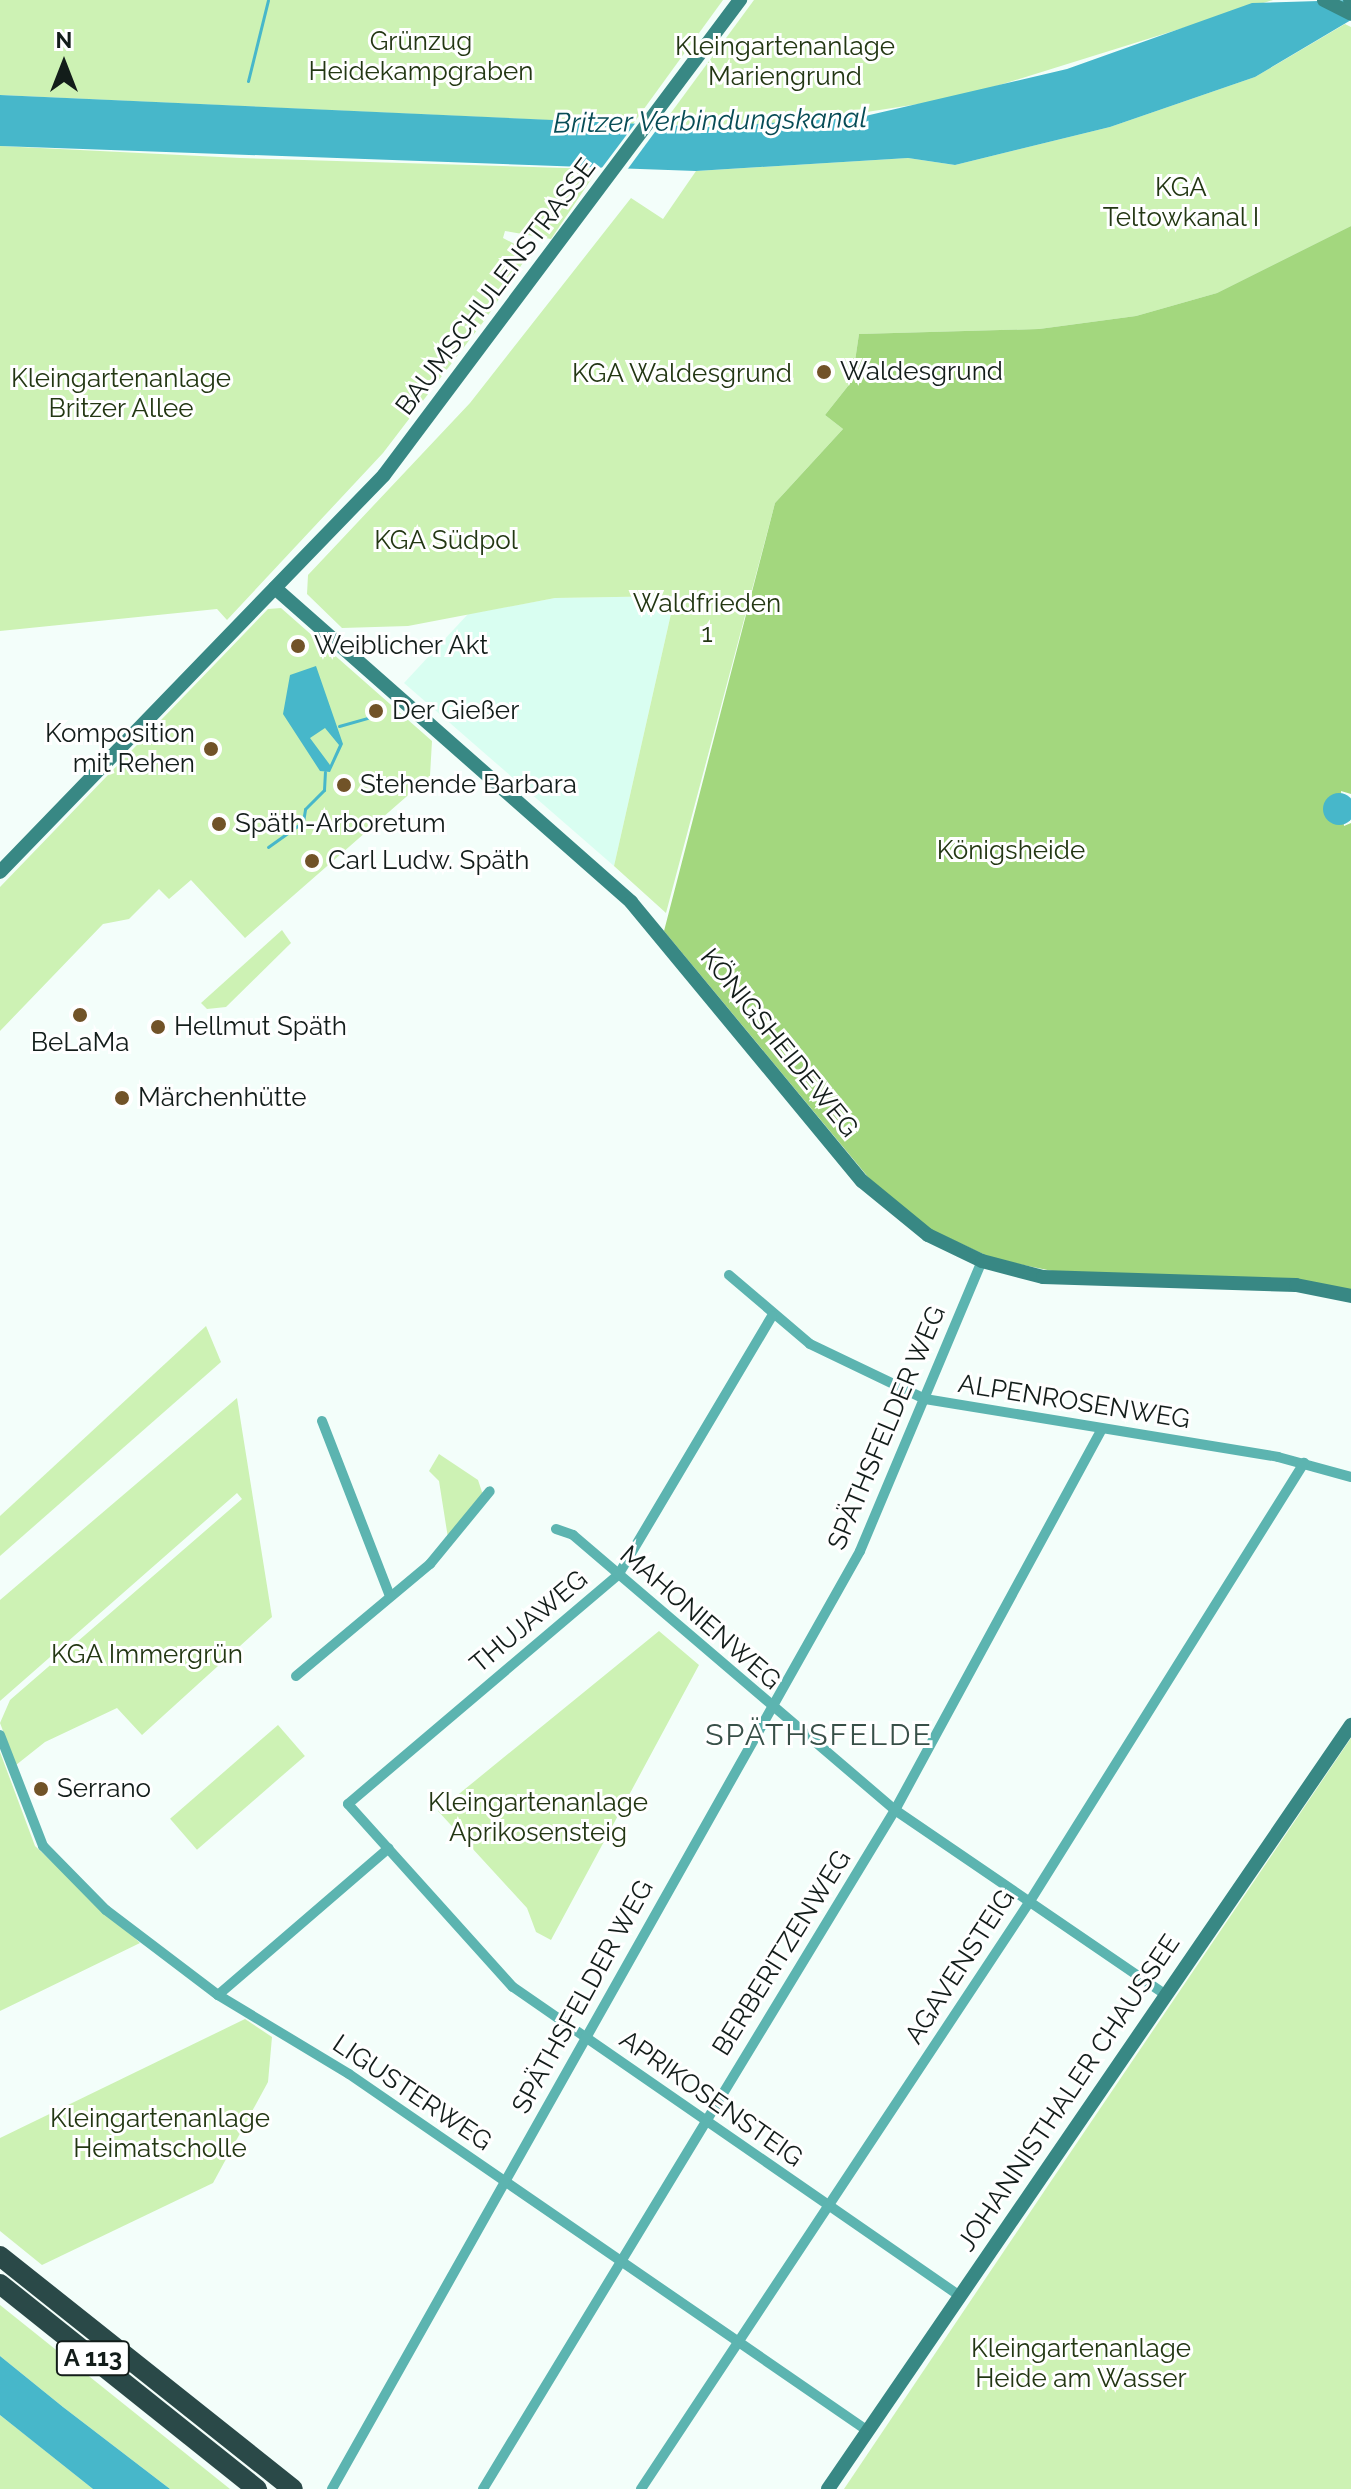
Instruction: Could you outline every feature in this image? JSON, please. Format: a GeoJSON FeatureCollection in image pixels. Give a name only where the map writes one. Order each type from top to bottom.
{"type":"FeatureCollection","features":[{"type":"Feature","properties":{"kind":"highway","name":"A 113"},"geometry":{"type":"LineString","coordinates":[[0,2256],[293,2489]]}},
{"type":"Feature","properties":{"kind":"highway","name":"A 113"},"geometry":{"type":"LineString","coordinates":[[0,2284],[257,2489]]}},
{"type":"Feature","properties":{"kind":"street","name":"BAUMSCHULENSTRASSE"},"geometry":{"type":"LineString","coordinates":[[0,872],[384,475],[740,0]]}},
{"type":"Feature","properties":{"kind":"street"},"geometry":{"type":"LineString","coordinates":[[1324,0],[1351,14]]}},
{"type":"Feature","properties":{"kind":"street","name":"KÖNIGSHEIDEWEG"},"geometry":{"type":"LineString","coordinates":[[275,588],[631,902],[876,1195],[928,1235],[982,1261],[1058,1279],[1296,1285],[1351,1296]]}},
{"type":"Feature","properties":{"kind":"street","name":"SPÄTHSFELDER WEG"},"geometry":{"type":"LineString","coordinates":[[332,2489],[860,1551],[982,1261]]}},
{"type":"Feature","properties":{"kind":"street","name":"ALPENROSENWEG"},"geometry":{"type":"LineString","coordinates":[[729,1275],[772,1316],[852,1369],[925,1399],[1304,1463],[1351,1477]]}},
{"type":"Feature","properties":{"kind":"street","name":"THUJAWEG"},"geometry":{"type":"LineString","coordinates":[[348,1804],[618,1575],[772,1316]]}},
{"type":"Feature","properties":{"kind":"street"},"geometry":{"type":"LineString","coordinates":[[322,1421],[390,1596]]}},
{"type":"Feature","properties":{"kind":"street","name":"BERBERITZENWEG"},"geometry":{"type":"LineString","coordinates":[[483,2489],[895,1810],[1101,1430]]}},
{"type":"Feature","properties":{"kind":"street","name":"AGAVENSTEIG"},"geometry":{"type":"LineString","coordinates":[[641,2489],[1030,1901],[1304,1463]]}},
{"type":"Feature","properties":{"kind":"street"},"geometry":{"type":"LineString","coordinates":[[296,1676],[459,1535],[490,1491]]}},
{"type":"Feature","properties":{"kind":"street","name":"MAHONIENWEG"},"geometry":{"type":"LineString","coordinates":[[556,1529],[618,1575],[771,1709],[895,1810],[1165,1994]]}},
{"type":"Feature","properties":{"kind":"street","name":"JOHANNISTHALER CHAUSSEE"},"geometry":{"type":"LineString","coordinates":[[828,2489],[1351,1725]]}},
{"type":"Feature","properties":{"kind":"street","name":"LIGUSTERWEG"},"geometry":{"type":"LineString","coordinates":[[0,1735],[49,1854],[106,1910],[218,1995],[504,2181],[868,2431]]}},
{"type":"Feature","properties":{"kind":"street","name":"APRIKOSENSTEIG"},"geometry":{"type":"LineString","coordinates":[[348,1804],[513,1987],[703,2122],[960,2296]]}},
{"type":"Feature","properties":{"kind":"street"},"geometry":{"type":"LineString","coordinates":[[218,1995],[389,1848]]}},
{"type":"Feature","properties":{"kind":"shaded area"},"geometry":{"type":"Polygon","coordinates":[[[675,596],[614,866],[404,683],[468,614],[555,598],[675,596]]]}},
{"type":"Feature","properties":{"kind":"green space","name":"Grünzug Heidekampgraben"},"geometry":{"type":"Polygon","coordinates":[[[0,0],[723,0],[633,124],[0,95],[0,0]]]}},
{"type":"Feature","properties":{"kind":"green space","name":"Kleingartenanlage Mariengrund"},"geometry":{"type":"Polygon","coordinates":[[[754,0],[1273,0],[958,98],[788,124],[662,125],[754,0]]]}},
{"type":"Feature","properties":{"kind":"green space"},"geometry":{"type":"Polygon","coordinates":[[[1345,24],[1351,27],[1351,226],[1217,293],[1136,316],[1039,329],[859,334],[852,381],[825,415],[843,429],[775,503],[666,913],[614,866],[675,596],[555,598],[408,626],[342,628],[307,594],[308,575],[470,403],[631,198],[663,219],[696,171],[908,158],[955,165],[1110,127],[1255,77],[1345,24]]]}},
{"type":"Feature","properties":{"kind":"green space","name":"Kleingartenanlage Britzer Allee"},"geometry":{"type":"Polygon","coordinates":[[[0,146],[240,158],[598,169],[551,239],[505,231],[503,238],[530,252],[487,317],[383,453],[227,620],[217,609],[0,631],[0,146]]]}},
{"type":"Feature","properties":{"kind":"green space","name":"Königsheide"},"geometry":{"type":"Polygon","coordinates":[[[1351,226],[1351,794],[1341,791],[1344,826],[1351,823],[1351,1290],[1288,1279],[1062,1273],[994,1259],[925,1227],[878,1189],[664,931],[775,503],[843,429],[825,415],[852,381],[859,334],[1039,329],[1136,316],[1217,293],[1351,226]]]}},
{"type":"Feature","properties":{"kind":"green space","name":"Späth-Arboretum"},"geometry":{"type":"Polygon","coordinates":[[[281,608],[432,741],[430,776],[245,938],[191,880],[169,899],[159,889],[129,919],[103,924],[0,1031],[0,887],[268,609],[281,608]]]}},
{"type":"Feature","properties":{"kind":"green space"},"geometry":{"type":"Polygon","coordinates":[[[282,930],[291,943],[226,1007],[207,1009],[201,1003],[282,930]]]}},
{"type":"Feature","properties":{"kind":"green space"},"geometry":{"type":"Polygon","coordinates":[[[206,1326],[221,1362],[0,1556],[0,1516],[206,1326]]]}},
{"type":"Feature","properties":{"kind":"green space","name":"KGA Immergrün"},"geometry":{"type":"Polygon","coordinates":[[[237,1398],[272,1617],[142,1735],[117,1708],[45,1742],[16,1765],[0,1723],[10,1700],[242,1499],[237,1493],[0,1701],[0,1600],[237,1398]]]}},
{"type":"Feature","properties":{"kind":"green space"},"geometry":{"type":"Polygon","coordinates":[[[439,1454],[478,1480],[483,1495],[448,1538],[439,1481],[429,1471],[439,1454]]]}},
{"type":"Feature","properties":{"kind":"green space","name":"Kleingartenanlage Aprikosensteig"},"geometry":{"type":"Polygon","coordinates":[[[659,1631],[699,1665],[551,1940],[536,1932],[527,1908],[438,1811],[659,1631]]]}},
{"type":"Feature","properties":{"kind":"green space"},"geometry":{"type":"Polygon","coordinates":[[[278,1725],[305,1756],[197,1850],[170,1819],[278,1725]]]}},
{"type":"Feature","properties":{"kind":"green space","name":"Kleingartenanlage Heide am Wasser"},"geometry":{"type":"Polygon","coordinates":[[[1351,1738],[1351,2489],[844,2489],[1045,2190],[1351,1738]]]}},
{"type":"Feature","properties":{"kind":"green space"},"geometry":{"type":"Polygon","coordinates":[[[0,1752],[35,1846],[140,1943],[0,2011],[0,1752]]]}},
{"type":"Feature","properties":{"kind":"green space","name":"Kleingartenanlage Heimatscholle"},"geometry":{"type":"Polygon","coordinates":[[[245,2019],[272,2037],[268,2082],[213,2183],[42,2265],[0,2231],[0,2138],[245,2019]]]}},
{"type":"Feature","properties":{"kind":"green space"},"geometry":{"type":"Polygon","coordinates":[[[0,2305],[230,2489],[170,2489],[63,2407],[0,2356],[0,2305]]]}},
{"type":"Feature","properties":{"kind":"green space"},"geometry":{"type":"Polygon","coordinates":[[[0,2415],[28,2437],[93,2489],[0,2489],[0,2415]]]}},
{"type":"Feature","properties":{"kind":"water"},"geometry":{"type":"Polygon","coordinates":[[[1351,0],[1351,20],[1255,77],[1110,127],[955,165],[908,158],[696,171],[0,146],[0,95],[709,127],[861,117],[1067,69],[1252,3],[1351,0]]]}},
{"type":"Feature","properties":{"kind":"water"},"geometry":{"type":"Polygon","coordinates":[[[316,666],[343,744],[330,772],[320,771],[283,714],[290,675],[316,666]],[[325,728],[310,738],[330,765],[339,745],[325,728]]]}},
{"type":"Feature","properties":{"kind":"water"},"geometry":{"type":"Polygon","coordinates":[[[1339,793],[1350,798],[1355,809],[1350,820],[1339,825],[1328,820],[1323,809],[1328,798],[1339,793]]]}},
{"type":"Feature","properties":{"kind":"water"},"geometry":{"type":"Polygon","coordinates":[[[0,2356],[170,2489],[93,2489],[0,2415],[0,2356]]]}},
{"type":"Feature","properties":{"kind":"pier"},"geometry":{"type":"Polygon","coordinates":[[[637,121],[663,121],[624,174],[598,173],[637,121]]]}},
{"type":"Feature","properties":{"kind":"waterway"},"geometry":{"type":"LineString","coordinates":[[248,81],[268,0]]}},
{"type":"Feature","properties":{"kind":"waterway"},"geometry":{"type":"LineString","coordinates":[[339,726],[378,715]]}},
{"type":"Feature","properties":{"kind":"waterway"},"geometry":{"type":"LineString","coordinates":[[268,847],[303,822],[305,809],[324,790],[325,772]]}},
{"type":"Feature","properties":{"kind":"place","name":"Waldesgrund"},"geometry":{"type":"Point","coordinates":[824,372]}},
{"type":"Feature","properties":{"kind":"place","name":"Weiblicher Akt"},"geometry":{"type":"Point","coordinates":[298,646]}},
{"type":"Feature","properties":{"kind":"place","name":"Der Gießer"},"geometry":{"type":"Point","coordinates":[376,711]}},
{"type":"Feature","properties":{"kind":"place","name":"Komposition mit Rehen"},"geometry":{"type":"Point","coordinates":[211,749]}},
{"type":"Feature","properties":{"kind":"place","name":"Stehende Barbara"},"geometry":{"type":"Point","coordinates":[344,785]}},
{"type":"Feature","properties":{"kind":"place","name":"Späth-Arboretum"},"geometry":{"type":"Point","coordinates":[219,824]}},
{"type":"Feature","properties":{"kind":"place","name":"Carl Ludw. Späth"},"geometry":{"type":"Point","coordinates":[312,861]}},
{"type":"Feature","properties":{"kind":"place","name":"BeLaMa"},"geometry":{"type":"Point","coordinates":[80,1015]}},
{"type":"Feature","properties":{"kind":"place","name":"Hellmut Späth"},"geometry":{"type":"Point","coordinates":[158,1027]}},
{"type":"Feature","properties":{"kind":"place","name":"Märchenhütte"},"geometry":{"type":"Point","coordinates":[122,1098]}},
{"type":"Feature","properties":{"kind":"place","name":"Serrano"},"geometry":{"type":"Point","coordinates":[41,1789]}},
{"type":"Feature","properties":{"kind":"district","name":"SPÄTHSFELDE"},"geometry":{"type":"Point","coordinates":[819,1735]}},
{"type":"Feature","properties":{"kind":"water label","name":"Britzer Verbindungskanal"},"geometry":{"type":"Point","coordinates":[710,121]}},
{"type":"Feature","properties":{"kind":"park label","name":"KGA Teltowkanal I"},"geometry":{"type":"Point","coordinates":[1181,203]}},
{"type":"Feature","properties":{"kind":"park label","name":"KGA Waldesgrund"},"geometry":{"type":"Point","coordinates":[682,374]}},
{"type":"Feature","properties":{"kind":"park label","name":"KGA Südpol"},"geometry":{"type":"Point","coordinates":[446,541]}},
{"type":"Feature","properties":{"kind":"park label","name":"Waldfrieden 1"},"geometry":{"type":"Point","coordinates":[707,619]}}]}
